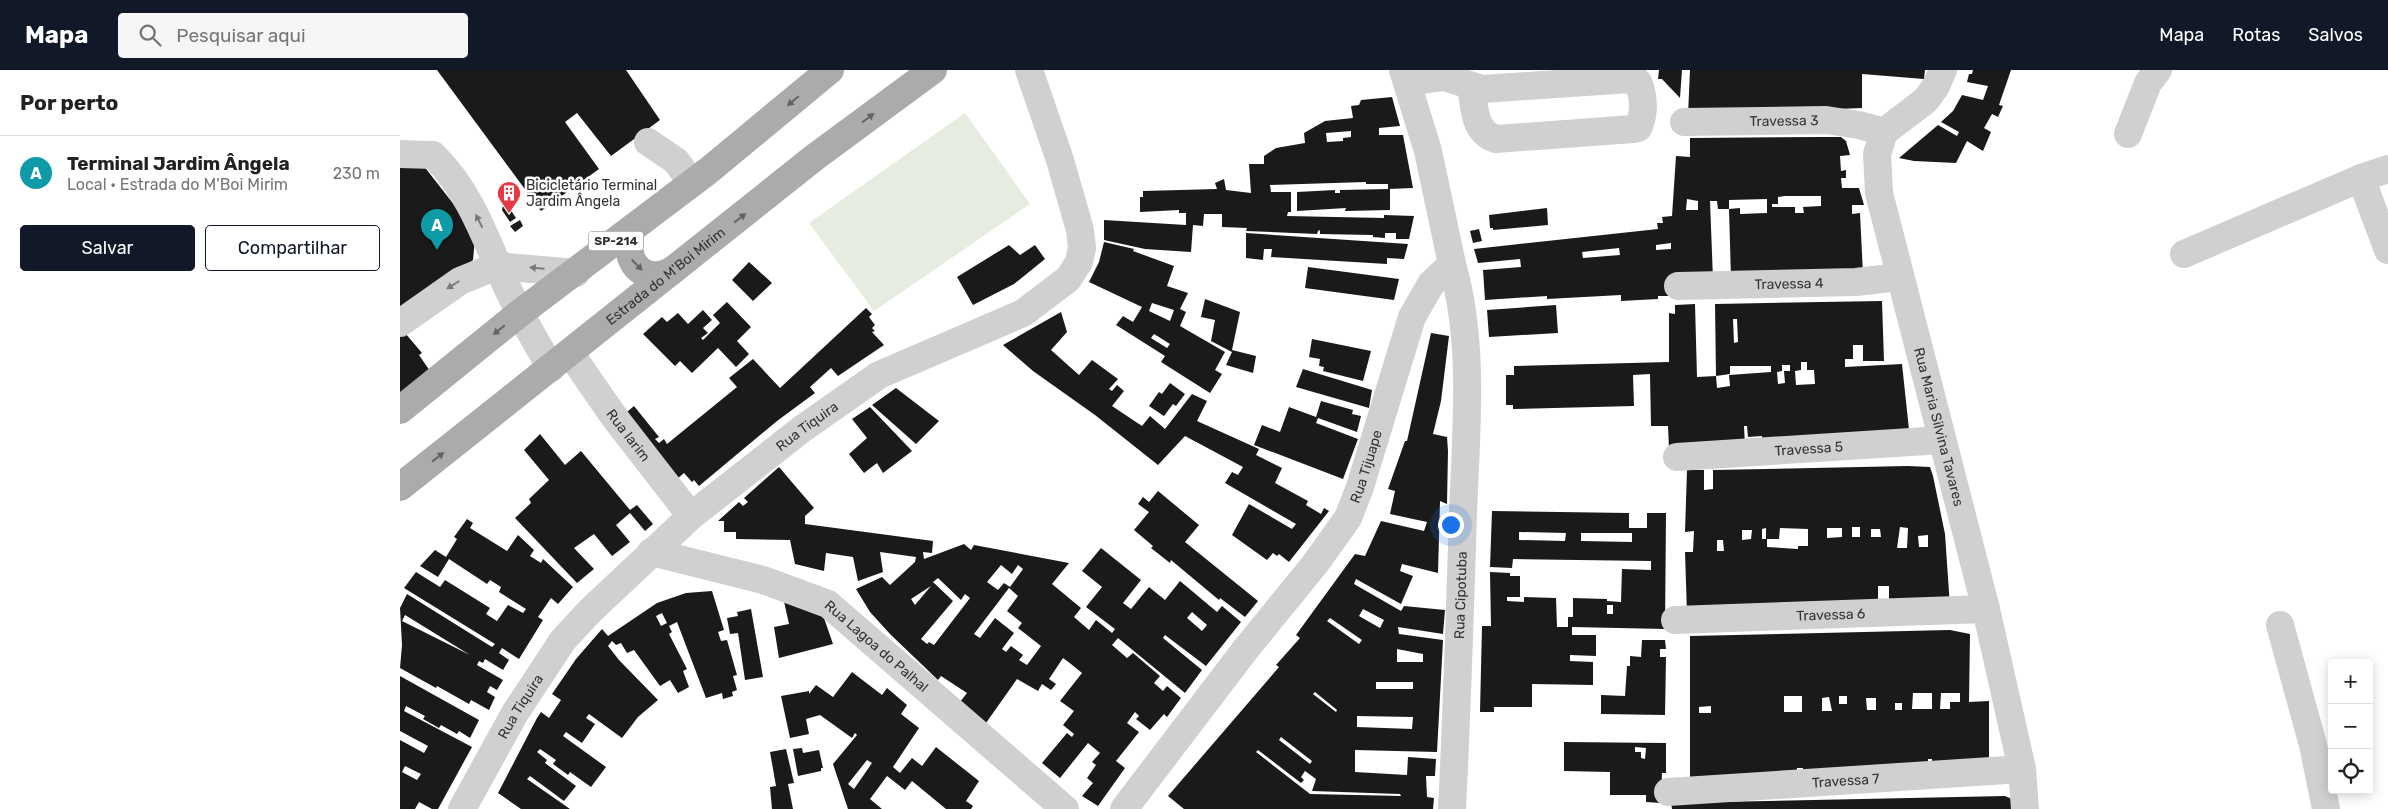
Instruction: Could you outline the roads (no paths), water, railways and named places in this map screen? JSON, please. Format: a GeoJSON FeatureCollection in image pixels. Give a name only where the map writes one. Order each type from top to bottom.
{"type":"FeatureCollection","features":[{"type":"Feature","properties":{"kind":"main road","name":"SP-214"},"geometry":{"type":"LineString","coordinates":[[400,410],[520,313],[576,273],[692,183],[830,70]]}},
{"type":"Feature","properties":{"kind":"main road","name":"Estrada do M'Boi Mirim"},"geometry":{"type":"LineString","coordinates":[[400,487],[815,157],[933,70]]}},
{"type":"Feature","properties":{"kind":"main road"},"geometry":{"type":"LineString","coordinates":[[632,229],[628,240],[628,251],[632,262],[640,270],[656,276],[673,270]]}},
{"type":"Feature","properties":{"kind":"street","name":"Rua Tiquira"},"geometry":{"type":"LineString","coordinates":[[462,809],[515,713],[562,640],[651,552],[691,516],[802,429],[879,375],[1023,313],[1068,278],[1079,262],[1082,248],[1080,230],[1060,160],[1029,70]]}},
{"type":"Feature","properties":{"kind":"street"},"geometry":{"type":"LineString","coordinates":[[1884,132],[1926,100],[1936,86],[1943,70]]}},
{"type":"Feature","properties":{"kind":"street"},"geometry":{"type":"LineString","coordinates":[[2128,134],[2148,83],[2158,70]]}},
{"type":"Feature","properties":{"kind":"street"},"geometry":{"type":"LineString","coordinates":[[1452,264],[1428,151],[1405,76],[1444,77],[1482,89],[1630,79],[1638,82],[1642,92],[1641,123],[1638,128],[1632,129],[1496,139],[1488,136],[1478,127],[1472,87]]}},
{"type":"Feature","properties":{"kind":"street","name":"Travessa 3"},"geometry":{"type":"LineString","coordinates":[[1684,122],[1826,120],[1860,125],[1884,132]]}},
{"type":"Feature","properties":{"kind":"street","name":"Rua Maria Silvina Tavares"},"geometry":{"type":"LineString","coordinates":[[1884,132],[1877,154],[1879,193],[1899,277],[1986,609],[2022,769],[2025,809]]}},
{"type":"Feature","properties":{"kind":"street"},"geometry":{"type":"LineString","coordinates":[[648,142],[676,161],[692,183]]}},
{"type":"Feature","properties":{"kind":"street","name":"Rua Iarim"},"geometry":{"type":"LineString","coordinates":[[400,154],[432,155],[447,169],[477,215],[520,313],[560,360],[615,418],[691,516]]}},
{"type":"Feature","properties":{"kind":"street"},"geometry":{"type":"LineString","coordinates":[[2184,254],[2361,178],[2388,169]]}},
{"type":"Feature","properties":{"kind":"street"},"geometry":{"type":"LineString","coordinates":[[2361,178],[2388,250]]}},
{"type":"Feature","properties":{"kind":"street","name":"Rua Tijuape"},"geometry":{"type":"LineString","coordinates":[[1124,809],[1245,650],[1315,564],[1348,518],[1360,487],[1412,317],[1431,284],[1452,264]]}},
{"type":"Feature","properties":{"kind":"street","name":"Rua Cipotuba"},"geometry":{"type":"LineString","coordinates":[[1452,264],[1460,292],[1464,323],[1466,414],[1452,809]]}},
{"type":"Feature","properties":{"kind":"street"},"geometry":{"type":"LineString","coordinates":[[400,323],[460,280],[498,266],[576,273]]}},
{"type":"Feature","properties":{"kind":"street","name":"Travessa 4"},"geometry":{"type":"LineString","coordinates":[[1678,286],[1856,282],[1899,277]]}},
{"type":"Feature","properties":{"kind":"street","name":"Travessa 5"},"geometry":{"type":"LineString","coordinates":[[1677,457],[1942,440]]}},
{"type":"Feature","properties":{"kind":"street","name":"Rua Lagoa do Palhal"},"geometry":{"type":"LineString","coordinates":[[651,552],[763,580],[828,604],[1065,809]]}},
{"type":"Feature","properties":{"kind":"street","name":"Travessa 6"},"geometry":{"type":"LineString","coordinates":[[1675,620],[1986,609]]}},
{"type":"Feature","properties":{"kind":"street"},"geometry":{"type":"LineString","coordinates":[[2280,625],[2313,745],[2326,809]]}},
{"type":"Feature","properties":{"kind":"street","name":"Travessa 7"},"geometry":{"type":"LineString","coordinates":[[1668,792],[2022,769]]}},
{"type":"Feature","properties":{"kind":"place","name":"Bicicletário Terminal Jardim Ângela"},"geometry":{"type":"Point","coordinates":[509,214]}},
{"type":"Feature","properties":{"kind":"place","name":"Terminal Jardim Ângela"},"geometry":{"type":"Point","coordinates":[437,250]}}]}
